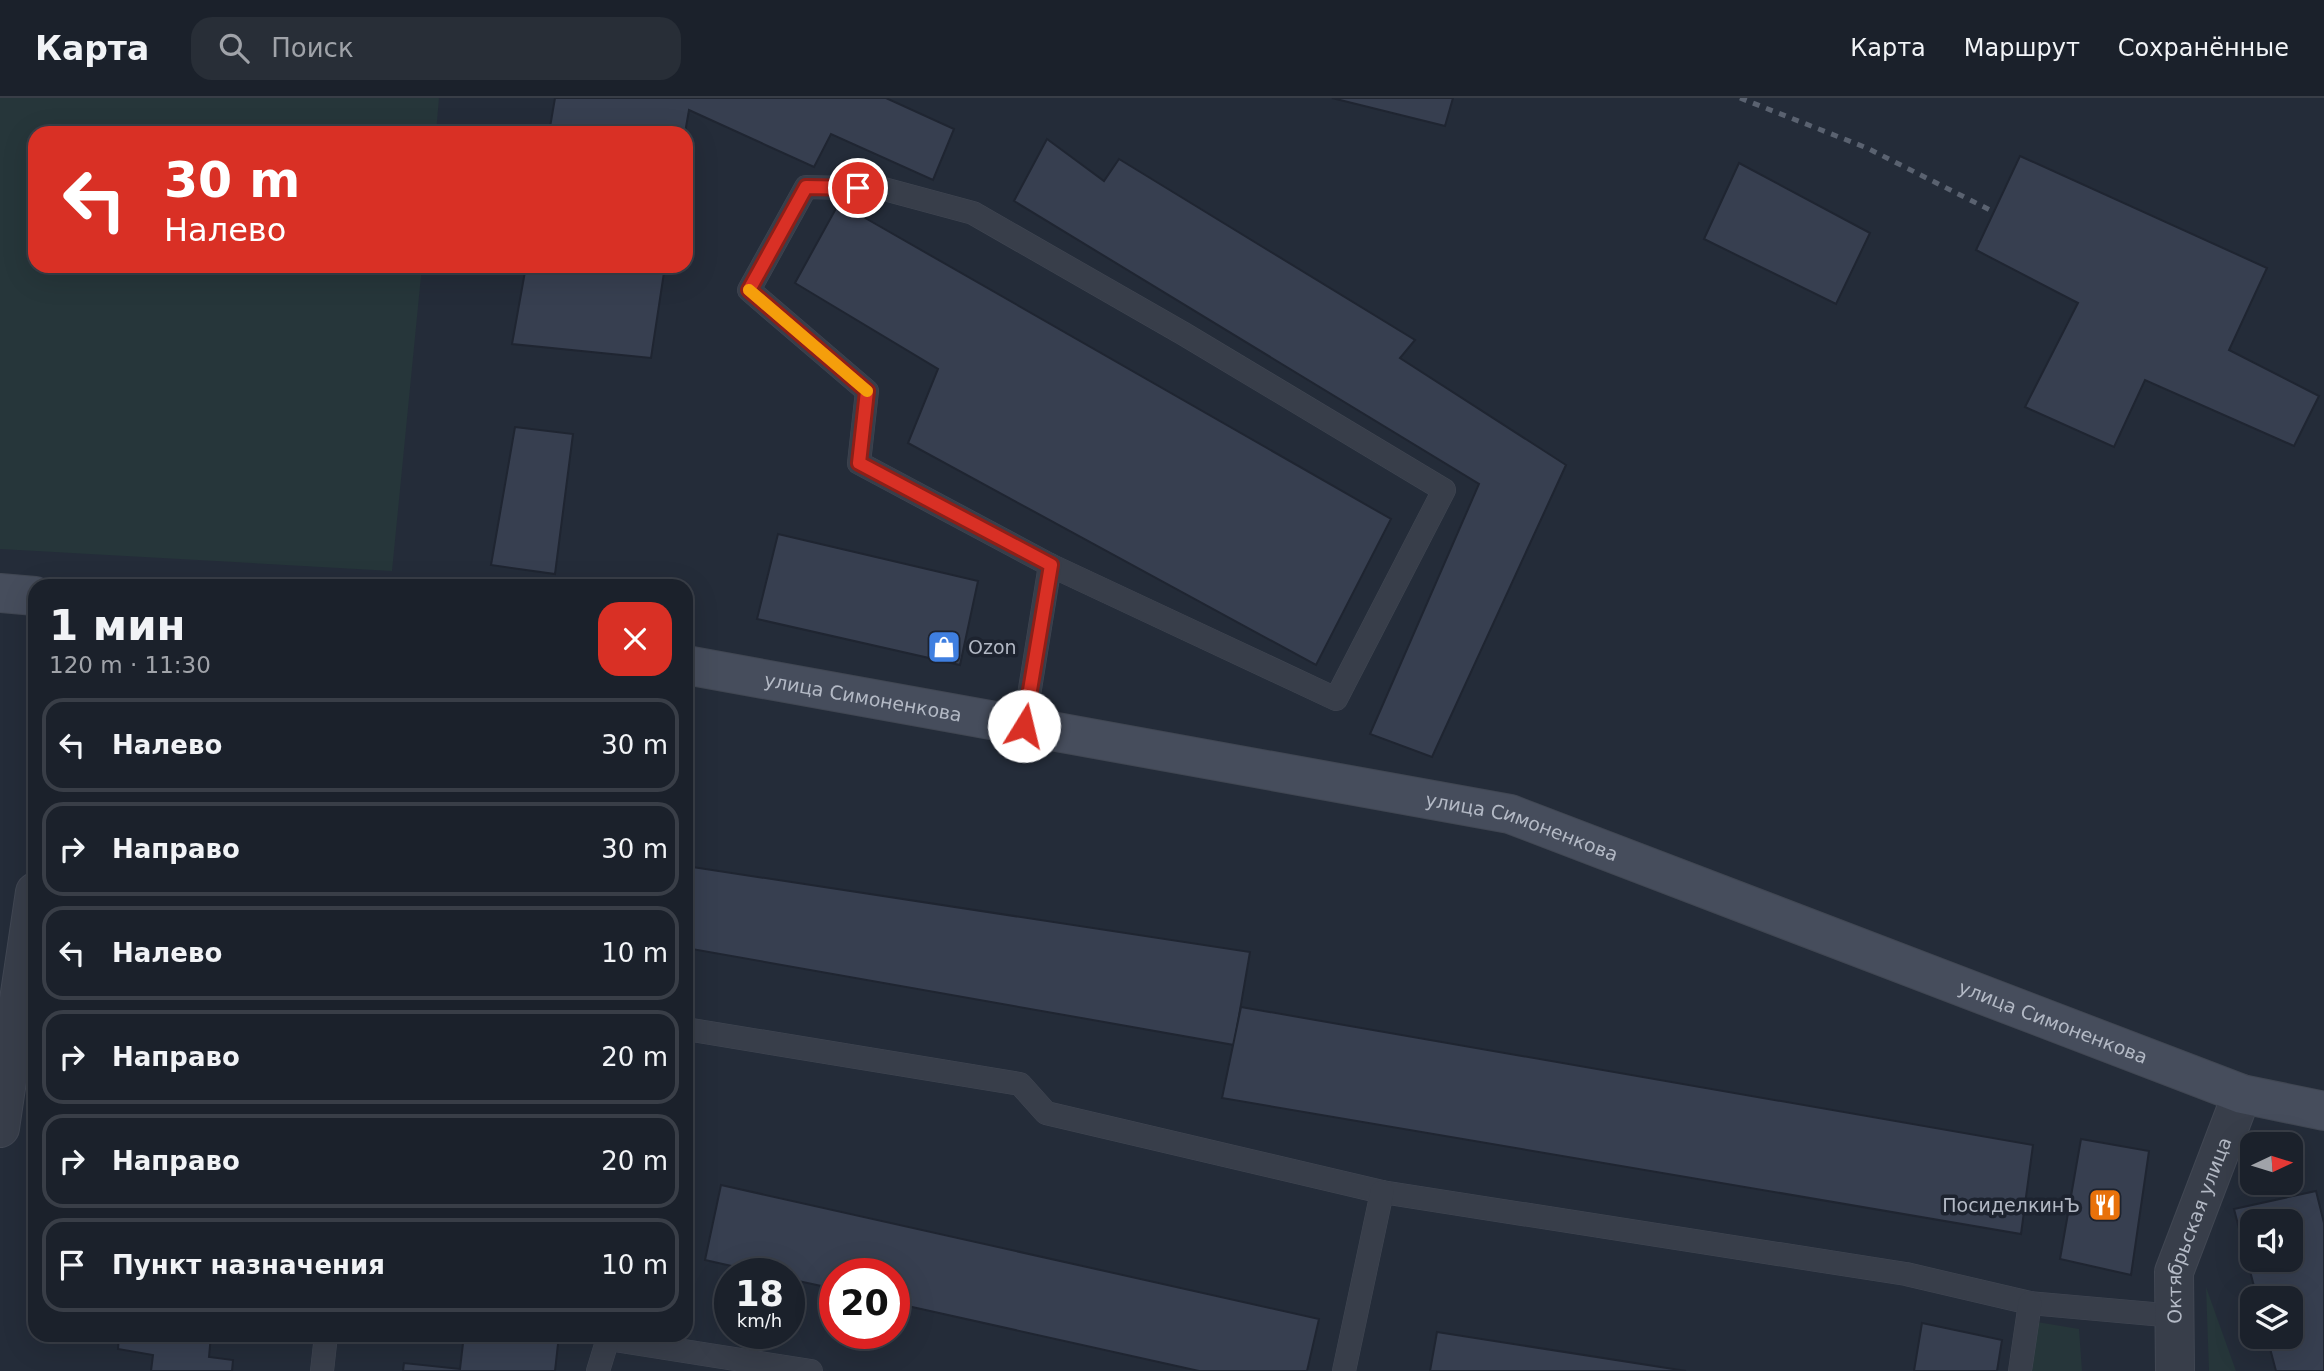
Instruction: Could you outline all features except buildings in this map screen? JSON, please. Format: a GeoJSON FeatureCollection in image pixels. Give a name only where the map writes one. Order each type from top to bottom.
{"type":"FeatureCollection","features":[{"type":"Feature","properties":{"kind":"street"},"geometry":{"type":"LineString","coordinates":[[0,593],[28,595]]}},
{"type":"Feature","properties":{"kind":"street","name":"улица Симоненкова"},"geometry":{"type":"LineString","coordinates":[[693,666],[1510,814],[2242,1094],[2324,1111]]}},
{"type":"Feature","properties":{"kind":"street"},"geometry":{"type":"LineString","coordinates":[[0,1128],[28,939]]}},
{"type":"Feature","properties":{"kind":"street","name":"Октябрьская улица"},"geometry":{"type":"LineString","coordinates":[[2175,1371],[2174,1272],[2242,1094]]}},
{"type":"Feature","properties":{"kind":"lane"},"geometry":{"type":"LineString","coordinates":[[806,187],[884,189],[974,214],[1184,334],[1444,490],[1336,699],[1051,565],[859,463],[867,391],[749,290],[806,187]]}},
{"type":"Feature","properties":{"kind":"lane"},"geometry":{"type":"LineString","coordinates":[[1024,726],[1051,565]]}},
{"type":"Feature","properties":{"kind":"lane"},"geometry":{"type":"LineString","coordinates":[[693,1030],[1020,1084],[1046,1113],[1382,1192],[1906,1274],[2030,1303],[2175,1316]]}},
{"type":"Feature","properties":{"kind":"lane"},"geometry":{"type":"LineString","coordinates":[[1344,1371],[1382,1192]]}},
{"type":"Feature","properties":{"kind":"lane"},"geometry":{"type":"LineString","coordinates":[[2020,1371],[2030,1303]]}},
{"type":"Feature","properties":{"kind":"lane"},"geometry":{"type":"LineString","coordinates":[[322,1371],[325,1342]]}},
{"type":"Feature","properties":{"kind":"lane"},"geometry":{"type":"LineString","coordinates":[[598,1371],[607,1342]]}},
{"type":"Feature","properties":{"kind":"lane"},"geometry":{"type":"LineString","coordinates":[[638,1342],[811,1371]]}},
{"type":"Feature","properties":{"kind":"shaded area"},"geometry":{"type":"Polygon","coordinates":[[[0,98],[439,98],[437,126],[28,126],[28,273],[421,273],[392,571],[0,549],[0,98]]]}},
{"type":"Feature","properties":{"kind":"shaded area"},"geometry":{"type":"Polygon","coordinates":[[[2206,1287],[2236,1371],[2209,1371],[2206,1287]]]}},
{"type":"Feature","properties":{"kind":"shaded area"},"geometry":{"type":"Polygon","coordinates":[[[2037,1322],[2079,1329],[2082,1371],[2032,1371],[2037,1322]]]}},
{"type":"Feature","properties":{"kind":"railway"},"geometry":{"type":"LineString","coordinates":[[1740,98],[1867,148],[1994,212]]}},
{"type":"Feature","properties":{"kind":"slow traffic"},"geometry":{"type":"LineString","coordinates":[[749,290],[867,391]]}},
{"type":"Feature","properties":{"kind":"place","name":"Ozon"},"geometry":{"type":"Point","coordinates":[944,647]}},
{"type":"Feature","properties":{"kind":"place","name":"ПосиделкинЪ"},"geometry":{"type":"Point","coordinates":[2105,1205]}},
{"type":"Feature","properties":{"kind":"route"},"geometry":{"type":"LineString","coordinates":[[858,188],[806,187],[749,290],[867,391],[859,463],[1051,565],[1024,726]]}}]}
